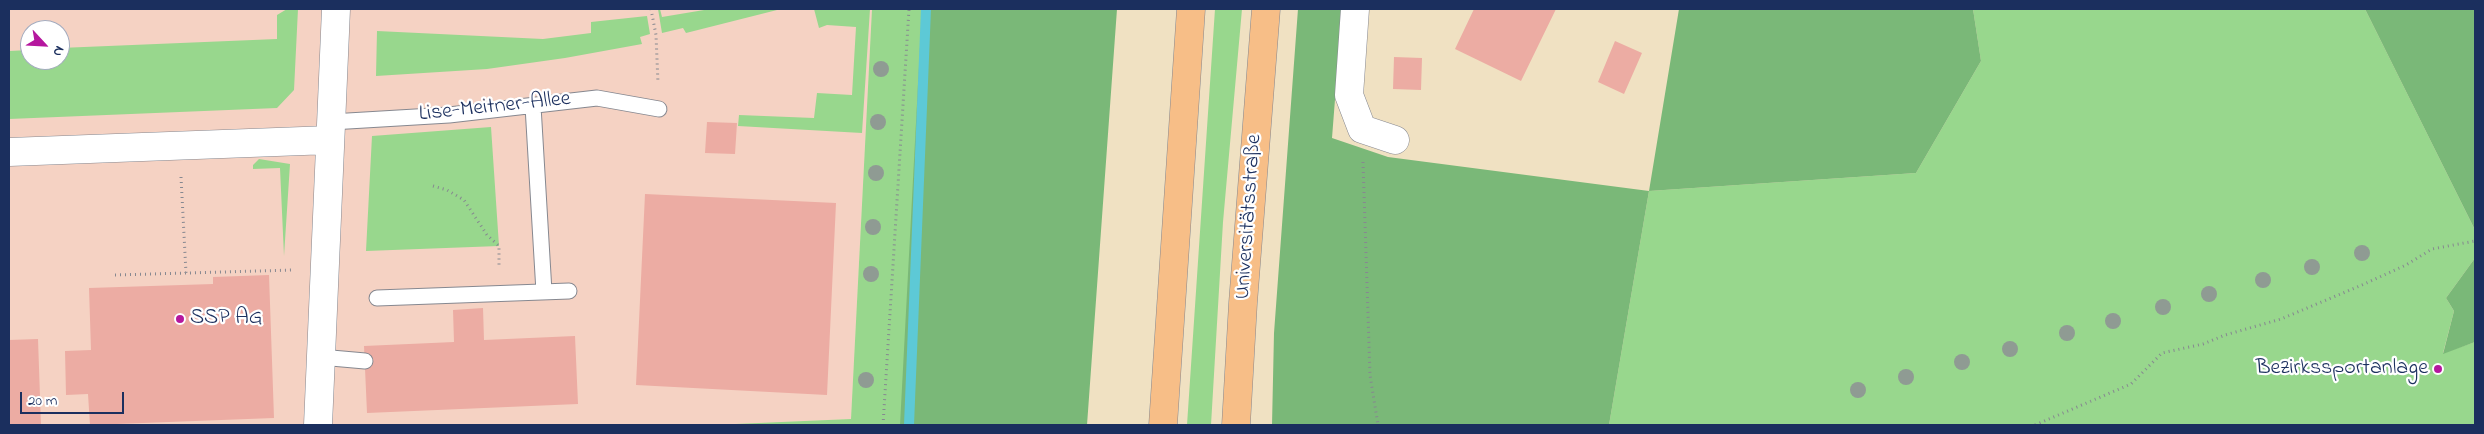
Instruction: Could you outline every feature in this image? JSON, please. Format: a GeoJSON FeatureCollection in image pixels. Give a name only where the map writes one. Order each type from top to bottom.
{"type":"FeatureCollection","features":[{"type":"Feature","properties":{"kind":"highway"},"geometry":{"type":"LineString","coordinates":[[1163,425],[1192,9]]}},
{"type":"Feature","properties":{"kind":"highway","name":"Universitätsstraße"},"geometry":{"type":"LineString","coordinates":[[1236,425],[1243,303],[1266,9]]}},
{"type":"Feature","properties":{"kind":"street"},"geometry":{"type":"LineString","coordinates":[[318,425],[336,9]]}},
{"type":"Feature","properties":{"kind":"street"},"geometry":{"type":"LineString","coordinates":[[1355,9],[1349,95],[1362,129],[1395,140]]}},
{"type":"Feature","properties":{"kind":"street","name":"Lise-Meitner-Allee"},"geometry":{"type":"LineString","coordinates":[[9,152],[180,144],[330,131]]}},
{"type":"Feature","properties":{"kind":"lane","name":"Lise-Meitner-Allee"},"geometry":{"type":"LineString","coordinates":[[330,131],[597,98],[660,109]]}},
{"type":"Feature","properties":{"kind":"lane"},"geometry":{"type":"LineString","coordinates":[[533,106],[544,292]]}},
{"type":"Feature","properties":{"kind":"lane"},"geometry":{"type":"LineString","coordinates":[[377,298],[569,291]]}},
{"type":"Feature","properties":{"kind":"lane"},"geometry":{"type":"LineString","coordinates":[[320,357],[365,361]]}},
{"type":"Feature","properties":{"kind":"path"},"geometry":{"type":"LineString","coordinates":[[651,9],[656,35],[660,109]]}},
{"type":"Feature","properties":{"kind":"path"},"geometry":{"type":"LineString","coordinates":[[883,425],[909,9]]}},
{"type":"Feature","properties":{"kind":"path"},"geometry":{"type":"LineString","coordinates":[[1362,129],[1370,376],[1378,425]]}},
{"type":"Feature","properties":{"kind":"path"},"geometry":{"type":"LineString","coordinates":[[180,144],[186,273]]}},
{"type":"Feature","properties":{"kind":"path"},"geometry":{"type":"LineString","coordinates":[[433,186],[457,195],[464,200],[487,235],[499,246],[500,293]]}},
{"type":"Feature","properties":{"kind":"path"},"geometry":{"type":"LineString","coordinates":[[2034,425],[2116,392],[2131,384],[2162,353],[2203,344],[2225,335],[2281,319],[2380,277],[2432,249],[2475,240]]}},
{"type":"Feature","properties":{"kind":"path"},"geometry":{"type":"LineString","coordinates":[[115,275],[324,269]]}},
{"type":"Feature","properties":{"kind":"shaded area"},"geometry":{"type":"Polygon","coordinates":[[[9,9],[872,9],[851,419],[712,425],[9,425],[9,9]]]}},
{"type":"Feature","properties":{"kind":"green space"},"geometry":{"type":"Polygon","coordinates":[[[287,9],[298,9],[294,90],[277,108],[9,119],[9,51],[20,50],[20,70],[70,70],[70,48],[277,39],[277,15],[287,9]]]}},
{"type":"Feature","properties":{"kind":"green space"},"geometry":{"type":"Polygon","coordinates":[[[658,9],[660,9],[662,17],[710,9],[781,9],[686,33],[683,28],[662,33],[658,9]]]}},
{"type":"Feature","properties":{"kind":"green space"},"geometry":{"type":"Polygon","coordinates":[[[814,9],[870,9],[862,133],[738,126],[739,115],[814,118],[817,93],[852,95],[856,27],[827,25],[819,28],[814,9]]]}},
{"type":"Feature","properties":{"kind":"green space"},"geometry":{"type":"Polygon","coordinates":[[[872,9],[922,9],[902,423],[900,425],[712,425],[851,419],[872,9]]]}},
{"type":"Feature","properties":{"kind":"green space"},"geometry":{"type":"Polygon","coordinates":[[[922,9],[1117,9],[1087,425],[900,425],[922,9]]]}},
{"type":"Feature","properties":{"kind":"green space"},"geometry":{"type":"Polygon","coordinates":[[[1215,9],[1242,9],[1223,222],[1211,425],[1187,425],[1215,9]]]}},
{"type":"Feature","properties":{"kind":"green space"},"geometry":{"type":"Polygon","coordinates":[[[1298,9],[1342,9],[1332,138],[1388,157],[1649,191],[1609,425],[1272,425],[1274,333],[1298,9]]]}},
{"type":"Feature","properties":{"kind":"green space"},"geometry":{"type":"Polygon","coordinates":[[[1679,9],[1973,9],[1981,61],[1916,173],[1649,191],[1679,9]]]}},
{"type":"Feature","properties":{"kind":"green space"},"geometry":{"type":"Polygon","coordinates":[[[1973,9],[2365,9],[2475,230],[2475,258],[2446,298],[2454,311],[2443,353],[2475,342],[2475,425],[1609,425],[1649,191],[1916,173],[1981,61],[1973,9]]]}},
{"type":"Feature","properties":{"kind":"green space"},"geometry":{"type":"Polygon","coordinates":[[[2365,9],[2475,9],[2475,230],[2365,9]]]}},
{"type":"Feature","properties":{"kind":"green space"},"geometry":{"type":"Polygon","coordinates":[[[647,16],[650,34],[640,37],[642,44],[565,58],[487,69],[376,76],[377,31],[543,39],[591,33],[591,22],[647,16]]]}},
{"type":"Feature","properties":{"kind":"green space"},"geometry":{"type":"Polygon","coordinates":[[[491,127],[499,246],[366,251],[372,136],[491,127]]]}},
{"type":"Feature","properties":{"kind":"green space"},"geometry":{"type":"Polygon","coordinates":[[[259,159],[290,164],[284,256],[280,168],[253,169],[253,165],[259,159]]]}},
{"type":"Feature","properties":{"kind":"green space"},"geometry":{"type":"Polygon","coordinates":[[[2475,258],[2475,342],[2443,354],[2454,311],[2446,298],[2475,258]]]}},
{"type":"Feature","properties":{"kind":"building"},"geometry":{"type":"Polygon","coordinates":[[[1474,9],[1556,9],[1521,81],[1455,49],[1474,9]]]}},
{"type":"Feature","properties":{"kind":"building"},"geometry":{"type":"Polygon","coordinates":[[[1615,41],[1642,53],[1624,94],[1598,82],[1615,41]]]}},
{"type":"Feature","properties":{"kind":"building"},"geometry":{"type":"Polygon","coordinates":[[[1394,57],[1422,58],[1421,90],[1393,89],[1394,57]]]}},
{"type":"Feature","properties":{"kind":"building"},"geometry":{"type":"Polygon","coordinates":[[[707,122],[737,123],[735,154],[705,153],[707,122]]]}},
{"type":"Feature","properties":{"kind":"building"},"geometry":{"type":"Polygon","coordinates":[[[645,194],[836,203],[827,395],[636,385],[645,194]]]}},
{"type":"Feature","properties":{"kind":"building","name":"SSP AG"},"geometry":{"type":"Polygon","coordinates":[[[269,275],[274,418],[90,425],[88,394],[66,395],[65,351],[91,350],[89,288],[213,284],[213,277],[269,275]]]}},
{"type":"Feature","properties":{"kind":"building"},"geometry":{"type":"Polygon","coordinates":[[[483,308],[484,340],[575,336],[578,404],[367,413],[364,346],[454,342],[453,310],[483,308]]]}},
{"type":"Feature","properties":{"kind":"building"},"geometry":{"type":"Polygon","coordinates":[[[38,339],[41,425],[9,425],[9,340],[38,339]]]}},
{"type":"Feature","properties":{"kind":"waterway"},"geometry":{"type":"LineString","coordinates":[[909,425],[926,9]]}},
{"type":"Feature","properties":{"kind":"place","name":"SSP AG"},"geometry":{"type":"Point","coordinates":[180,319]}},
{"type":"Feature","properties":{"kind":"place","name":"Bezirkssportanlage"},"geometry":{"type":"Point","coordinates":[2438,369]}}]}
